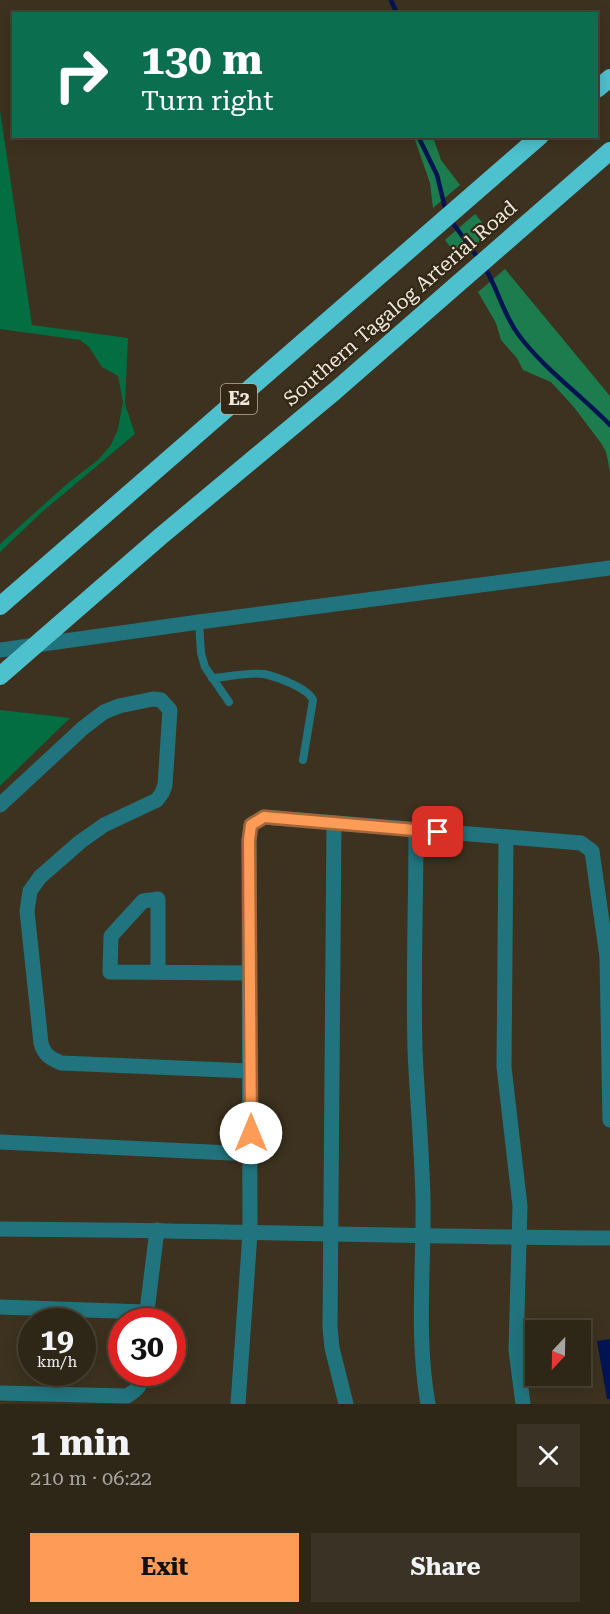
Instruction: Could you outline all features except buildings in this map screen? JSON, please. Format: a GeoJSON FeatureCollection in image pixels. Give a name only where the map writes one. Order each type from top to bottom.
{"type":"FeatureCollection","features":[{"type":"Feature","properties":{"kind":"highway"},"geometry":{"type":"LineString","coordinates":[[598,88],[610,78]]}},
{"type":"Feature","properties":{"kind":"highway","name":"Southern Tagalog Arterial Road"},"geometry":{"type":"LineString","coordinates":[[0,606],[538,138]]}},
{"type":"Feature","properties":{"kind":"highway","name":"Southern Tagalog Arterial Road"},"geometry":{"type":"LineString","coordinates":[[0,676],[47,633],[427,311],[610,151]]}},
{"type":"Feature","properties":{"kind":"highway"},"geometry":{"type":"LineString","coordinates":[[0,682],[47,633]]}},
{"type":"Feature","properties":{"kind":"street"},"geometry":{"type":"LineString","coordinates":[[0,650],[610,568]]}},
{"type":"Feature","properties":{"kind":"street"},"geometry":{"type":"LineString","coordinates":[[0,805],[83,728],[104,712],[119,706],[153,699],[167,704],[170,710],[165,785],[157,800],[104,825],[80,842],[40,877],[30,891],[27,912],[44,1053],[61,1063],[250,1071]]}},
{"type":"Feature","properties":{"kind":"street"},"geometry":{"type":"LineString","coordinates":[[237,1404],[250,1233],[249,840],[251,825],[264,817],[581,843],[592,850],[607,957],[610,1120]]}},
{"type":"Feature","properties":{"kind":"street"},"geometry":{"type":"LineString","coordinates":[[334,824],[330,1327],[332,1348],[346,1404]]}},
{"type":"Feature","properties":{"kind":"street"},"geometry":{"type":"LineString","coordinates":[[416,831],[415,1048],[422,1168],[422,1372],[428,1404]]}},
{"type":"Feature","properties":{"kind":"street"},"geometry":{"type":"LineString","coordinates":[[506,837],[504,1067],[518,1178],[516,1350],[523,1404]]}},
{"type":"Feature","properties":{"kind":"street"},"geometry":{"type":"LineString","coordinates":[[158,972],[159,899],[143,902],[111,936],[110,972],[250,973]]}},
{"type":"Feature","properties":{"kind":"street"},"geometry":{"type":"LineString","coordinates":[[0,1142],[251,1154]]}},
{"type":"Feature","properties":{"kind":"street"},"geometry":{"type":"LineString","coordinates":[[0,1229],[610,1238]]}},
{"type":"Feature","properties":{"kind":"street"},"geometry":{"type":"LineString","coordinates":[[147,1308],[157,1230]]}},
{"type":"Feature","properties":{"kind":"street"},"geometry":{"type":"LineString","coordinates":[[0,1307],[108,1314]]}},
{"type":"Feature","properties":{"kind":"street"},"geometry":{"type":"LineString","coordinates":[[0,1393],[127,1396],[138,1390],[140,1386]]}},
{"type":"Feature","properties":{"kind":"lane"},"geometry":{"type":"LineString","coordinates":[[199,622],[201,653],[205,667],[229,702]]}},
{"type":"Feature","properties":{"kind":"lane"},"geometry":{"type":"LineString","coordinates":[[212,678],[264,674],[310,694],[313,700],[303,760]]}},
{"type":"Feature","properties":{"kind":"green space"},"geometry":{"type":"Polygon","coordinates":[[[0,110],[32,325],[128,338],[125,404],[135,434],[42,512],[0,552],[0,544],[68,483],[98,460],[111,445],[118,429],[123,402],[118,376],[102,367],[89,347],[80,340],[0,329],[0,110]]]}},
{"type":"Feature","properties":{"kind":"green space"},"geometry":{"type":"Polygon","coordinates":[[[414,138],[433,138],[441,160],[460,185],[433,208],[430,183],[414,138]]]}},
{"type":"Feature","properties":{"kind":"green space"},"geometry":{"type":"Polygon","coordinates":[[[475,214],[490,232],[460,259],[445,240],[475,214]]]}},
{"type":"Feature","properties":{"kind":"green space"},"geometry":{"type":"Polygon","coordinates":[[[505,269],[610,396],[610,471],[606,452],[601,443],[573,406],[551,382],[523,370],[517,358],[501,340],[496,323],[478,292],[505,269]]]}},
{"type":"Feature","properties":{"kind":"green space"},"geometry":{"type":"Polygon","coordinates":[[[0,710],[70,718],[0,786],[0,710]]]}},
{"type":"Feature","properties":{"kind":"shaded area"},"geometry":{"type":"Polygon","coordinates":[[[610,1339],[610,1399],[607,1399],[597,1341],[610,1339]]]}},
{"type":"Feature","properties":{"kind":"waterway"},"geometry":{"type":"LineString","coordinates":[[391,0],[396,12]]}},
{"type":"Feature","properties":{"kind":"waterway"},"geometry":{"type":"LineString","coordinates":[[419,138],[437,175],[446,212]]}},
{"type":"Feature","properties":{"kind":"waterway"},"geometry":{"type":"LineString","coordinates":[[450,219],[478,258]]}},
{"type":"Feature","properties":{"kind":"waterway"},"geometry":{"type":"LineString","coordinates":[[485,268],[518,334],[550,369],[610,425]]}},
{"type":"Feature","properties":{"kind":"route"},"geometry":{"type":"LineString","coordinates":[[251,1133],[249,840],[251,825],[264,817],[438,832]]}}]}
